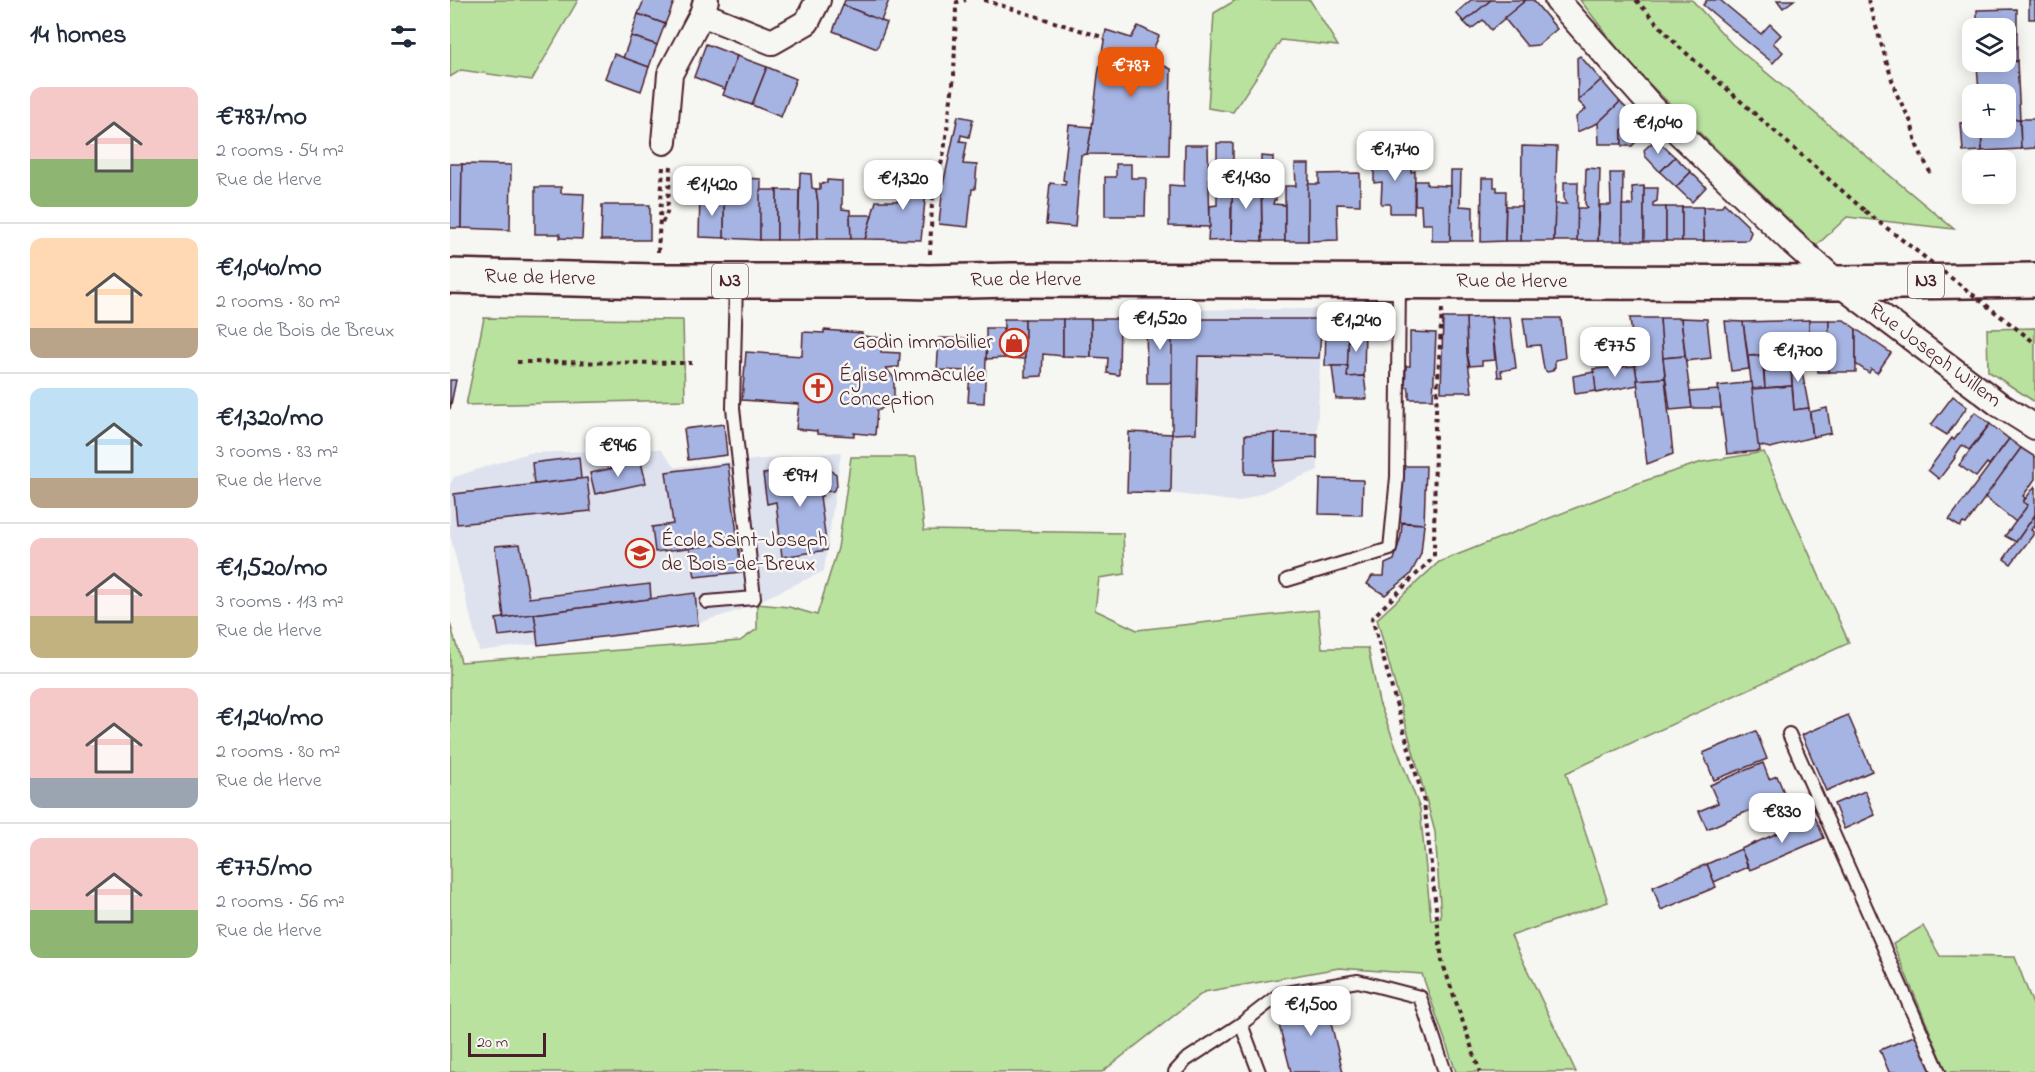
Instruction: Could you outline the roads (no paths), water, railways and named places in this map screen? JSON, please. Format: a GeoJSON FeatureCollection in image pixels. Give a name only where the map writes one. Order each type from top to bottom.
{"type":"FeatureCollection","features":[{"type":"Feature","properties":{"kind":"main road","name":"Rue de Herve"},"geometry":{"type":"LineString","coordinates":[[450,276],[928,282],[1011,280],[1838,283],[2035,280]]}},
{"type":"Feature","properties":{"kind":"street"},"geometry":{"type":"LineString","coordinates":[[664,142],[670,74],[704,7],[772,42],[807,22],[818,0]]}},
{"type":"Feature","properties":{"kind":"street","name":"Rue Joseph Willem"},"geometry":{"type":"LineString","coordinates":[[1557,0],[1652,107],[1770,222],[1838,283],[2000,405],[2035,426]]}},
{"type":"Feature","properties":{"kind":"lane"},"geometry":{"type":"LineString","coordinates":[[707,602],[754,598],[733,408],[736,281]]}},
{"type":"Feature","properties":{"kind":"lane"},"geometry":{"type":"LineString","coordinates":[[1287,580],[1390,549],[1397,477],[1399,281]]}},
{"type":"Feature","properties":{"kind":"lane"},"geometry":{"type":"LineString","coordinates":[[1789,734],[1938,1072]]}},
{"type":"Feature","properties":{"kind":"lane"},"geometry":{"type":"LineString","coordinates":[[1174,1072],[1186,1060],[1241,1024],[1280,994],[1358,981],[1420,997],[1445,1072]]}},
{"type":"Feature","properties":{"kind":"lane"},"geometry":{"type":"LineString","coordinates":[[1241,1024],[1259,1072]]}},
{"type":"Feature","properties":{"kind":"place","name":"Godin immobilier"},"geometry":{"type":"Point","coordinates":[1014,343]}},
{"type":"Feature","properties":{"kind":"place","name":"Église Immaculée Conception"},"geometry":{"type":"Point","coordinates":[818,388]}},
{"type":"Feature","properties":{"kind":"place","name":"École Saint-Joseph de Bois-de-Breux"},"geometry":{"type":"Point","coordinates":[640,553]}}]}
